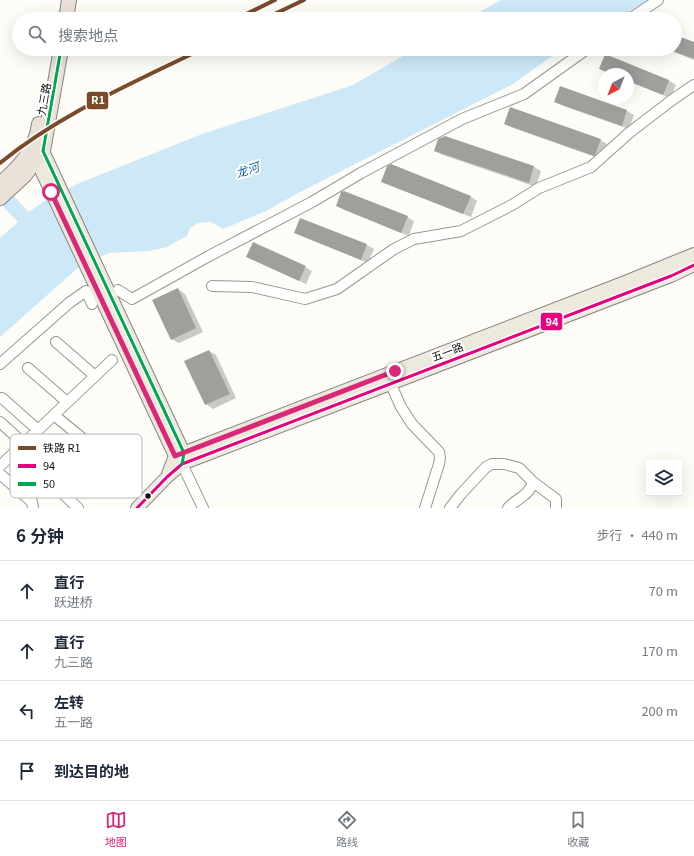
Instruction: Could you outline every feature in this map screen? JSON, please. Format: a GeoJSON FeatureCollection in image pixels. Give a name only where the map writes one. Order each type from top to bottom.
{"type":"FeatureCollection","features":[{"type":"Feature","properties":{"kind":"highway"},"geometry":{"type":"LineString","coordinates":[[58,12],[60,0]]}},
{"type":"Feature","properties":{"kind":"highway"},"geometry":{"type":"LineString","coordinates":[[67,12],[69,0]]}},
{"type":"Feature","properties":{"kind":"highway","name":"九三路"},"geometry":{"type":"LineString","coordinates":[[37,153],[37,136],[51,56]]}},
{"type":"Feature","properties":{"kind":"highway","name":"九三路"},"geometry":{"type":"LineString","coordinates":[[37,153],[59,56]]}},
{"type":"Feature","properties":{"kind":"highway"},"geometry":{"type":"LineString","coordinates":[[3,188],[18,167],[37,153]]}},
{"type":"Feature","properties":{"kind":"main road"},"geometry":{"type":"LineString","coordinates":[[37,153],[56,190],[180,458],[167,477],[137,508]]}},
{"type":"Feature","properties":{"kind":"main road","name":"五一路"},"geometry":{"type":"LineString","coordinates":[[388,379],[694,254]]}},
{"type":"Feature","properties":{"kind":"main road","name":"五一路"},"geometry":{"type":"LineString","coordinates":[[180,458],[388,379],[671,276],[694,265]]}},
{"type":"Feature","properties":{"kind":"street"},"geometry":{"type":"LineString","coordinates":[[640,12],[658,0]]}},
{"type":"Feature","properties":{"kind":"street"},"geometry":{"type":"LineString","coordinates":[[118,290],[132,299],[462,119],[524,94],[577,56]]}},
{"type":"Feature","properties":{"kind":"street"},"geometry":{"type":"LineString","coordinates":[[212,286],[252,287],[305,299],[337,289],[394,249],[414,239],[461,231],[512,205],[539,188],[591,167],[629,133],[694,85]]}},
{"type":"Feature","properties":{"kind":"street"},"geometry":{"type":"LineString","coordinates":[[0,364],[69,303],[86,291],[92,304]]}},
{"type":"Feature","properties":{"kind":"street"},"geometry":{"type":"LineString","coordinates":[[56,342],[95,376]]}},
{"type":"Feature","properties":{"kind":"street"},"geometry":{"type":"LineString","coordinates":[[34,434],[112,360]]}},
{"type":"Feature","properties":{"kind":"street"},"geometry":{"type":"LineString","coordinates":[[28,368],[67,402]]}},
{"type":"Feature","properties":{"kind":"street"},"geometry":{"type":"LineString","coordinates":[[388,379],[401,407],[412,424],[439,452],[439,464],[424,508]]}},
{"type":"Feature","properties":{"kind":"street"},"geometry":{"type":"LineString","coordinates":[[2,398],[38,430]]}},
{"type":"Feature","properties":{"kind":"street"},"geometry":{"type":"LineString","coordinates":[[54,415],[76,434]]}},
{"type":"Feature","properties":{"kind":"street"},"geometry":{"type":"LineString","coordinates":[[0,422],[13,434]]}},
{"type":"Feature","properties":{"kind":"street"},"geometry":{"type":"LineString","coordinates":[[0,466],[10,457]]}},
{"type":"Feature","properties":{"kind":"street"},"geometry":{"type":"LineString","coordinates":[[180,458],[203,508]]}},
{"type":"Feature","properties":{"kind":"street"},"geometry":{"type":"LineString","coordinates":[[450,508],[486,467],[492,464],[504,464],[518,468],[533,482],[556,499],[556,508]]}},
{"type":"Feature","properties":{"kind":"street"},"geometry":{"type":"LineString","coordinates":[[0,474],[10,483]]}},
{"type":"Feature","properties":{"kind":"street"},"geometry":{"type":"LineString","coordinates":[[508,508],[525,496],[532,487],[533,482]]}},
{"type":"Feature","properties":{"kind":"street"},"geometry":{"type":"LineString","coordinates":[[27,498],[32,502],[33,508]]}},
{"type":"Feature","properties":{"kind":"street"},"geometry":{"type":"LineString","coordinates":[[67,498],[78,508]]}},
{"type":"Feature","properties":{"kind":"water"},"geometry":{"type":"Polygon","coordinates":[[[501,0],[647,0],[629,12],[480,12],[501,0]]]}},
{"type":"Feature","properties":{"kind":"water","name":"龙河"},"geometry":{"type":"Polygon","coordinates":[[[403,56],[552,56],[513,84],[300,192],[266,211],[223,229],[211,222],[198,223],[190,228],[187,236],[167,247],[149,251],[109,253],[80,266],[0,337],[0,238],[18,222],[0,203],[0,182],[29,212],[46,200],[77,184],[202,134],[353,85],[403,56]]]}},
{"type":"Feature","properties":{"kind":"building"},"geometry":{"type":"Polygon","coordinates":[[[682,38],[694,42],[694,59],[682,55],[682,38]]]}},
{"type":"Feature","properties":{"kind":"building"},"geometry":{"type":"Polygon","coordinates":[[[604,56],[610,56],[669,80],[663,95],[634,83],[634,68],[599,68],[604,56]]]}},
{"type":"Feature","properties":{"kind":"building"},"geometry":{"type":"Polygon","coordinates":[[[560,86],[598,100],[598,104],[610,104],[627,110],[622,126],[554,102],[560,86]]]}},
{"type":"Feature","properties":{"kind":"building"},"geometry":{"type":"Polygon","coordinates":[[[510,107],[601,139],[595,155],[594,156],[504,124],[510,107]]]}},
{"type":"Feature","properties":{"kind":"building"},"geometry":{"type":"Polygon","coordinates":[[[445,136],[534,166],[529,183],[434,151],[438,139],[445,136]]]}},
{"type":"Feature","properties":{"kind":"building"},"geometry":{"type":"Polygon","coordinates":[[[391,164],[471,196],[463,214],[381,182],[387,166],[391,164]]]}},
{"type":"Feature","properties":{"kind":"building"},"geometry":{"type":"Polygon","coordinates":[[[344,191],[408,216],[401,233],[336,206],[341,192],[344,191]]]}},
{"type":"Feature","properties":{"kind":"building"},"geometry":{"type":"Polygon","coordinates":[[[300,218],[367,244],[361,260],[294,233],[300,218]]]}},
{"type":"Feature","properties":{"kind":"building"},"geometry":{"type":"Polygon","coordinates":[[[253,242],[306,266],[299,281],[246,257],[253,242]]]}},
{"type":"Feature","properties":{"kind":"building"},"geometry":{"type":"Polygon","coordinates":[[[178,288],[196,328],[171,340],[152,300],[178,288]]]}},
{"type":"Feature","properties":{"kind":"building"},"geometry":{"type":"Polygon","coordinates":[[[209,350],[230,394],[205,405],[184,361],[209,350]]]}},
{"type":"Feature","properties":{"kind":"rail line","name":"R1"},"geometry":{"type":"LineString","coordinates":[[250,12],[275,0]]}},
{"type":"Feature","properties":{"kind":"rail line","name":"R1"},"geometry":{"type":"LineString","coordinates":[[279,12],[304,0]]}},
{"type":"Feature","properties":{"kind":"rail line","name":"R1"},"geometry":{"type":"LineString","coordinates":[[0,163],[23,145],[72,114],[188,56]]}},
{"type":"Feature","properties":{"kind":"transit line","name":"50"},"geometry":{"type":"LineString","coordinates":[[60,56],[43,151],[184,453],[182,464]]}},
{"type":"Feature","properties":{"kind":"transit line","name":"94"},"geometry":{"type":"LineString","coordinates":[[137,508],[182,464],[671,276],[694,265]]}},
{"type":"Feature","properties":{"kind":"route"},"geometry":{"type":"LineString","coordinates":[[51,192],[175,456],[395,371]]}}]}
